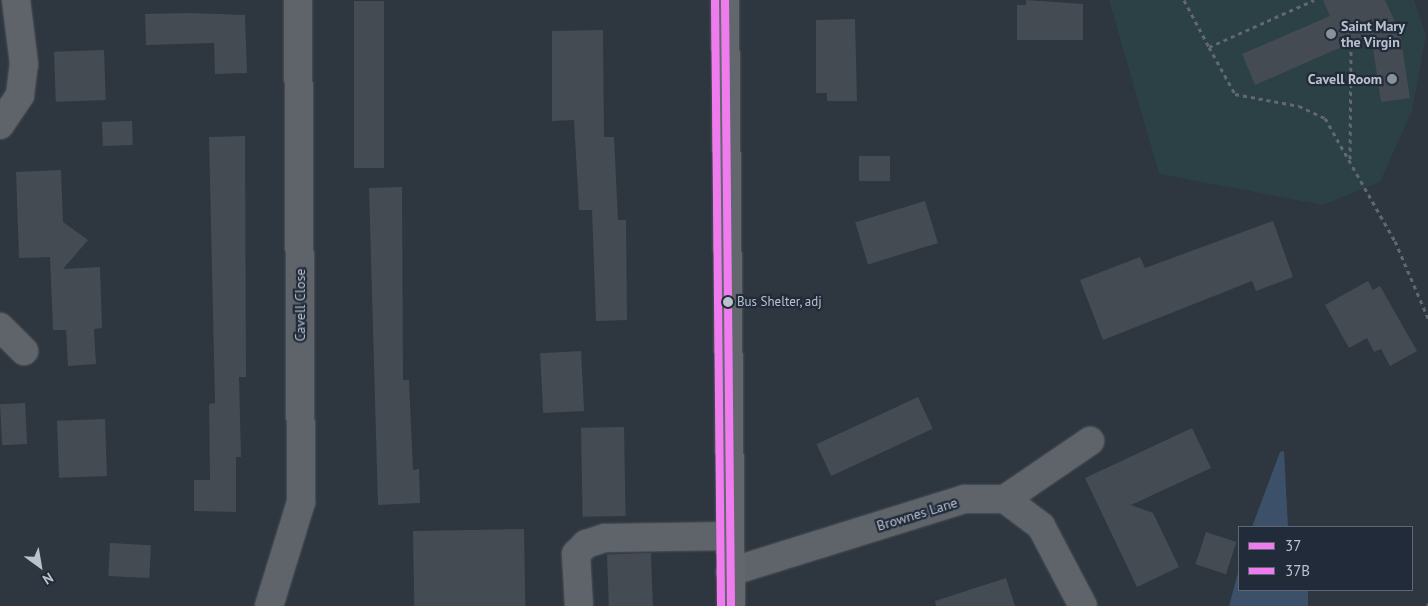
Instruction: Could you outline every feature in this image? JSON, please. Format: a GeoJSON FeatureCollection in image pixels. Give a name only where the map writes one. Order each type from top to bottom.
{"type":"FeatureCollection","features":[{"type":"Feature","properties":{"kind":"main road"},"geometry":{"type":"LineString","coordinates":[[725,0],[731,606]]}},
{"type":"Feature","properties":{"kind":"street"},"geometry":{"type":"LineString","coordinates":[[0,125],[20,95],[24,64],[16,0]]}},
{"type":"Feature","properties":{"kind":"street","name":"Cavell Close"},"geometry":{"type":"LineString","coordinates":[[268,606],[301,502],[298,0]]}},
{"type":"Feature","properties":{"kind":"street"},"geometry":{"type":"LineString","coordinates":[[0,327],[24,351]]}},
{"type":"Feature","properties":{"kind":"street"},"geometry":{"type":"LineString","coordinates":[[1083,606],[1041,526],[1005,500],[1090,441]]}},
{"type":"Feature","properties":{"kind":"street","name":"Brownes Lane"},"geometry":{"type":"LineString","coordinates":[[730,572],[965,499],[1005,500]]}},
{"type":"Feature","properties":{"kind":"street"},"geometry":{"type":"LineString","coordinates":[[579,606],[576,554],[586,544],[605,538],[730,536]]}},
{"type":"Feature","properties":{"kind":"path"},"geometry":{"type":"LineString","coordinates":[[1184,0],[1235,94],[1300,106],[1325,118],[1395,241],[1428,318]]}},
{"type":"Feature","properties":{"kind":"path"},"geometry":{"type":"LineString","coordinates":[[1209,47],[1314,0]]}},
{"type":"Feature","properties":{"kind":"path"},"geometry":{"type":"LineString","coordinates":[[1350,44],[1350,162]]}},
{"type":"Feature","properties":{"kind":"green space"},"geometry":{"type":"Polygon","coordinates":[[[1109,0],[1414,0],[1426,36],[1412,111],[1380,182],[1323,205],[1159,174],[1109,0]]]}},
{"type":"Feature","properties":{"kind":"water"},"geometry":{"type":"Polygon","coordinates":[[[1284,451],[1288,526],[1252,526],[1280,452],[1284,451]]]}},
{"type":"Feature","properties":{"kind":"water"},"geometry":{"type":"Polygon","coordinates":[[[1238,573],[1238,591],[1308,591],[1308,606],[1229,606],[1238,573]]]}},
{"type":"Feature","properties":{"kind":"building"},"geometry":{"type":"Polygon","coordinates":[[[1026,0],[1083,4],[1083,40],[1017,40],[1017,5],[1026,5],[1026,0]]]}},
{"type":"Feature","properties":{"kind":"building","name":"Saint Mary the Virgin"},"geometry":{"type":"Polygon","coordinates":[[[1323,0],[1385,0],[1400,33],[1410,98],[1381,102],[1371,34],[1255,85],[1242,54],[1330,16],[1323,0]]]}},
{"type":"Feature","properties":{"kind":"building"},"geometry":{"type":"Polygon","coordinates":[[[354,1],[384,1],[384,168],[354,168],[354,1]]]}},
{"type":"Feature","properties":{"kind":"building"},"geometry":{"type":"Polygon","coordinates":[[[145,14],[245,15],[247,73],[215,74],[214,43],[146,45],[145,14]]]}},
{"type":"Feature","properties":{"kind":"building"},"geometry":{"type":"Polygon","coordinates":[[[855,19],[857,101],[827,101],[827,93],[816,93],[816,20],[855,19]]]}},
{"type":"Feature","properties":{"kind":"building"},"geometry":{"type":"Polygon","coordinates":[[[603,30],[604,137],[614,137],[618,220],[626,220],[627,320],[596,321],[592,210],[579,210],[574,120],[552,121],[552,31],[603,30]]]}},
{"type":"Feature","properties":{"kind":"building"},"geometry":{"type":"Polygon","coordinates":[[[104,50],[106,100],[56,102],[54,52],[104,50]]]}},
{"type":"Feature","properties":{"kind":"building"},"geometry":{"type":"Polygon","coordinates":[[[132,121],[133,145],[103,146],[102,122],[132,121]]]}},
{"type":"Feature","properties":{"kind":"building"},"geometry":{"type":"Polygon","coordinates":[[[245,136],[246,377],[239,377],[241,457],[236,457],[236,512],[194,511],[194,480],[210,480],[209,404],[215,403],[209,137],[245,136]]]}},
{"type":"Feature","properties":{"kind":"building"},"geometry":{"type":"Polygon","coordinates":[[[859,156],[890,156],[890,181],[859,181],[859,156]]]}},
{"type":"Feature","properties":{"kind":"building"},"geometry":{"type":"Polygon","coordinates":[[[61,170],[63,222],[88,240],[63,269],[100,267],[102,328],[94,329],[96,364],[68,366],[66,330],[53,330],[50,257],[19,258],[16,172],[61,170]]]}},
{"type":"Feature","properties":{"kind":"building"},"geometry":{"type":"Polygon","coordinates":[[[402,187],[403,380],[409,380],[413,470],[419,469],[420,503],[378,505],[369,188],[402,187]]]}},
{"type":"Feature","properties":{"kind":"building"},"geometry":{"type":"Polygon","coordinates":[[[925,201],[938,243],[868,264],[855,222],[925,201]]]}},
{"type":"Feature","properties":{"kind":"building"},"geometry":{"type":"Polygon","coordinates":[[[1273,221],[1293,277],[1256,291],[1252,281],[1103,340],[1080,280],[1140,257],[1145,268],[1273,221]]]}},
{"type":"Feature","properties":{"kind":"building"},"geometry":{"type":"Polygon","coordinates":[[[1368,281],[1373,290],[1380,286],[1417,351],[1390,366],[1381,349],[1374,352],[1367,338],[1349,348],[1325,305],[1368,281]]]}},
{"type":"Feature","properties":{"kind":"building"},"geometry":{"type":"Polygon","coordinates":[[[581,351],[584,411],[543,413],[540,353],[581,351]]]}},
{"type":"Feature","properties":{"kind":"building"},"geometry":{"type":"Polygon","coordinates":[[[918,397],[933,429],[831,476],[816,444],[918,397]]]}},
{"type":"Feature","properties":{"kind":"building"},"geometry":{"type":"Polygon","coordinates":[[[25,403],[27,444],[2,445],[0,404],[25,403]]]}},
{"type":"Feature","properties":{"kind":"building"},"geometry":{"type":"Polygon","coordinates":[[[105,419],[107,476],[59,478],[57,421],[105,419]]]}},
{"type":"Feature","properties":{"kind":"building"},"geometry":{"type":"Polygon","coordinates":[[[624,427],[626,516],[583,517],[581,428],[624,427]]]}},
{"type":"Feature","properties":{"kind":"building"},"geometry":{"type":"Polygon","coordinates":[[[1192,428],[1211,468],[1131,505],[1153,513],[1179,567],[1137,587],[1085,478],[1192,428]]]}},
{"type":"Feature","properties":{"kind":"building"},"geometry":{"type":"Polygon","coordinates":[[[524,529],[525,606],[414,606],[413,531],[524,529]]]}},
{"type":"Feature","properties":{"kind":"building"},"geometry":{"type":"Polygon","coordinates":[[[1206,532],[1236,542],[1226,574],[1195,564],[1206,532]]]}},
{"type":"Feature","properties":{"kind":"building"},"geometry":{"type":"Polygon","coordinates":[[[110,543],[151,545],[149,578],[108,576],[110,543]]]}},
{"type":"Feature","properties":{"kind":"building"},"geometry":{"type":"Polygon","coordinates":[[[651,553],[653,606],[609,606],[607,555],[651,553]]]}},
{"type":"Feature","properties":{"kind":"building"},"geometry":{"type":"Polygon","coordinates":[[[1006,578],[1015,606],[936,606],[935,601],[1006,578]]]}},
{"type":"Feature","properties":{"kind":"transit line","name":"37B"},"geometry":{"type":"LineString","coordinates":[[715,0],[721,606]]}},
{"type":"Feature","properties":{"kind":"transit line","name":"37"},"geometry":{"type":"LineString","coordinates":[[725,0],[731,606]]}},
{"type":"Feature","properties":{"kind":"place","name":"Saint Mary the Virgin"},"geometry":{"type":"Point","coordinates":[1331,34]}},
{"type":"Feature","properties":{"kind":"place","name":"Cavell Room"},"geometry":{"type":"Point","coordinates":[1392,79]}},
{"type":"Feature","properties":{"kind":"place","name":"Bus Shelter, adj"},"geometry":{"type":"Point","coordinates":[728,302]}}]}
